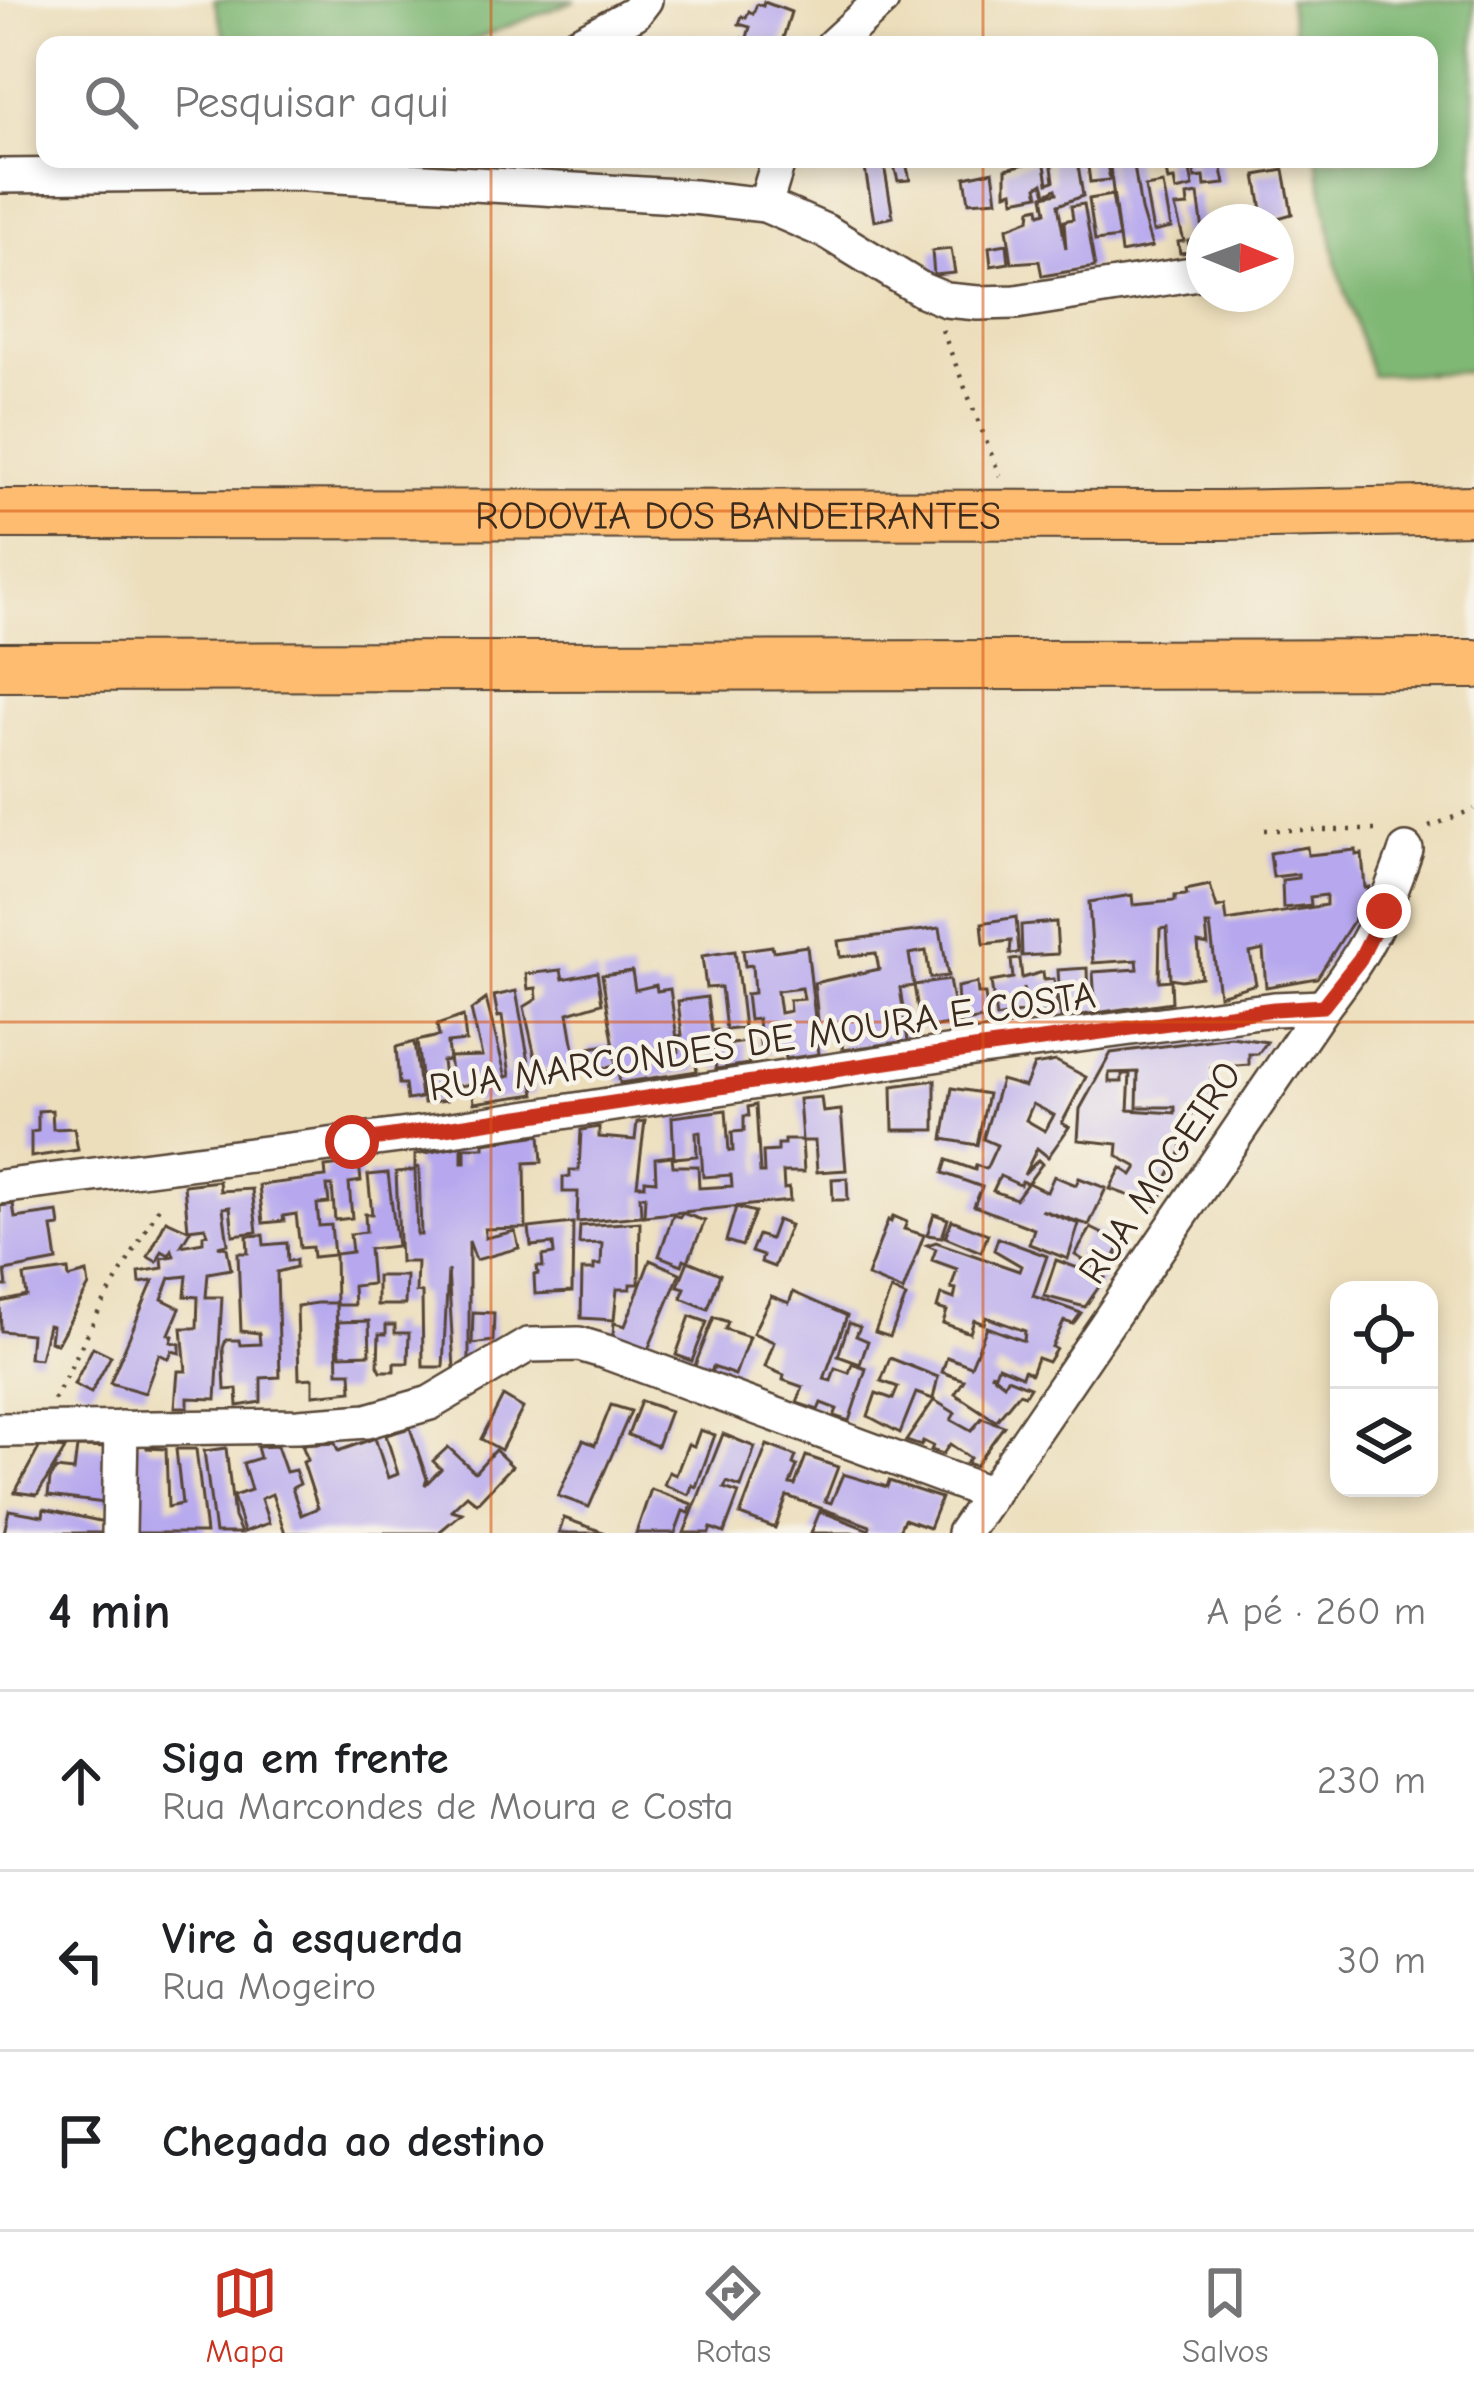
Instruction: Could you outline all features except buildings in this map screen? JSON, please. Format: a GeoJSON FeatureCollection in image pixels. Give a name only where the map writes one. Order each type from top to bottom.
{"type":"FeatureCollection","features":[{"type":"Feature","properties":{"kind":"highway","name":"RODOVIA DOS BANDEIRANTES"},"geometry":{"type":"LineString","coordinates":[[0,514],[1015,515],[1474,510]]}},
{"type":"Feature","properties":{"kind":"highway"},"geometry":{"type":"LineString","coordinates":[[0,668],[1474,664]]}},
{"type":"Feature","properties":{"kind":"street"},"geometry":{"type":"LineString","coordinates":[[592,36],[635,13],[644,0]]}},
{"type":"Feature","properties":{"kind":"street"},"geometry":{"type":"LineString","coordinates":[[843,36],[882,0]]}},
{"type":"Feature","properties":{"kind":"street"},"geometry":{"type":"LineString","coordinates":[[289,172],[302,168]]}},
{"type":"Feature","properties":{"kind":"street"},"geometry":{"type":"LineString","coordinates":[[764,205],[776,168]]}},
{"type":"Feature","properties":{"kind":"street"},"geometry":{"type":"LineString","coordinates":[[0,176],[289,172],[764,205],[827,232],[946,300],[1016,302],[1186,275]]}},
{"type":"Feature","properties":{"kind":"street","name":"RUA MOGEIRO"},"geometry":{"type":"LineString","coordinates":[[964,1533],[1323,1006],[1360,959],[1384,911],[1410,836]]}},
{"type":"Feature","properties":{"kind":"street","name":"RUA MARCONDES DE MOURA E COSTA"},"geometry":{"type":"LineString","coordinates":[[0,1187],[439,1131],[974,1049],[1323,1006]]}},
{"type":"Feature","properties":{"kind":"street"},"geometry":{"type":"LineString","coordinates":[[0,1430],[367,1421],[430,1403],[528,1345],[566,1343],[606,1352],[991,1494]]}},
{"type":"Feature","properties":{"kind":"street"},"geometry":{"type":"LineString","coordinates":[[119,1533],[121,1428]]}},
{"type":"Feature","properties":{"kind":"path"},"geometry":{"type":"LineString","coordinates":[[922,290],[952,349],[1015,515]]}},
{"type":"Feature","properties":{"kind":"path"},"geometry":{"type":"LineString","coordinates":[[1264,830],[1410,836],[1474,808]]}},
{"type":"Feature","properties":{"kind":"path"},"geometry":{"type":"LineString","coordinates":[[47,1429],[56,1395],[100,1309],[155,1219],[171,1165]]}},
{"type":"Feature","properties":{"kind":"green space"},"geometry":{"type":"Polygon","coordinates":[[[214,0],[576,0],[483,36],[224,36],[214,0]]]}},
{"type":"Feature","properties":{"kind":"green space"},"geometry":{"type":"Polygon","coordinates":[[[1288,0],[1474,0],[1474,372],[1372,375],[1337,266],[1319,168],[1438,168],[1438,36],[1294,36],[1288,0]]]}},
{"type":"Feature","properties":{"kind":"route"},"geometry":{"type":"LineString","coordinates":[[352,1142],[974,1049],[1323,1006],[1360,959],[1384,911]]}}]}
